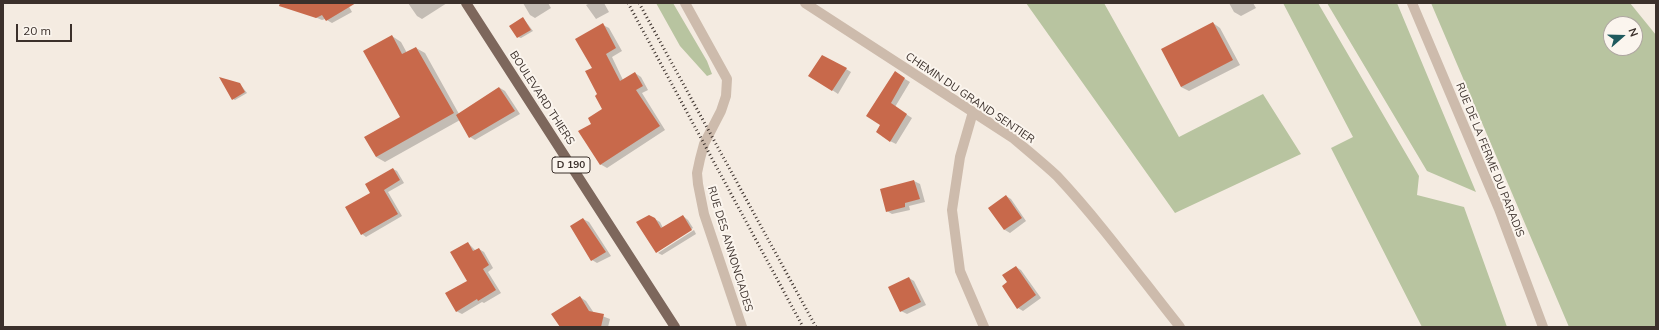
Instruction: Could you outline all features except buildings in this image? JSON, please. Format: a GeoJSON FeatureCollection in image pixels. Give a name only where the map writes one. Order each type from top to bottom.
{"type":"FeatureCollection","features":[{"type":"Feature","properties":{"kind":"main road","name":"BOULEVARD THIERS"},"geometry":{"type":"LineString","coordinates":[[466,3],[675,327]]}},
{"type":"Feature","properties":{"kind":"street","name":"RUE DES ANNONCIADES"},"geometry":{"type":"LineString","coordinates":[[685,3],[727,79],[726,96],[721,111],[704,144],[700,159],[698,184],[704,214],[742,327]]}},
{"type":"Feature","properties":{"kind":"street","name":"CHEMIN DU GRAND SENTIER"},"geometry":{"type":"LineString","coordinates":[[805,3],[1013,138],[1056,176],[1180,327]]}},
{"type":"Feature","properties":{"kind":"street","name":"RUE DE LA FERME DU PARADIS"},"geometry":{"type":"LineString","coordinates":[[1412,3],[1499,209],[1543,327]]}},
{"type":"Feature","properties":{"kind":"street"},"geometry":{"type":"LineString","coordinates":[[973,112],[960,157],[952,210],[960,271],[984,327]]}},
{"type":"Feature","properties":{"kind":"green space"},"geometry":{"type":"Polygon","coordinates":[[[656,3],[673,3],[707,61],[712,74],[707,76],[680,46],[656,3]]]}},
{"type":"Feature","properties":{"kind":"green space"},"geometry":{"type":"Polygon","coordinates":[[[1026,3],[1104,3],[1179,137],[1263,94],[1301,154],[1175,213],[1026,3]]]}},
{"type":"Feature","properties":{"kind":"green space"},"geometry":{"type":"Polygon","coordinates":[[[1283,3],[1318,3],[1419,176],[1417,195],[1464,207],[1507,327],[1422,327],[1331,148],[1353,137],[1283,3]]]}},
{"type":"Feature","properties":{"kind":"green space"},"geometry":{"type":"Polygon","coordinates":[[[1327,3],[1397,3],[1476,192],[1427,171],[1327,3]]]}},
{"type":"Feature","properties":{"kind":"green space"},"geometry":{"type":"Polygon","coordinates":[[[1431,3],[1630,3],[1641,16],[1603,16],[1603,56],[1643,56],[1643,19],[1656,35],[1656,327],[1569,327],[1431,3]]]}},
{"type":"Feature","properties":{"kind":"railway"},"geometry":{"type":"LineString","coordinates":[[628,3],[803,327]]}},
{"type":"Feature","properties":{"kind":"railway"},"geometry":{"type":"LineString","coordinates":[[639,3],[816,327]]}}]}
